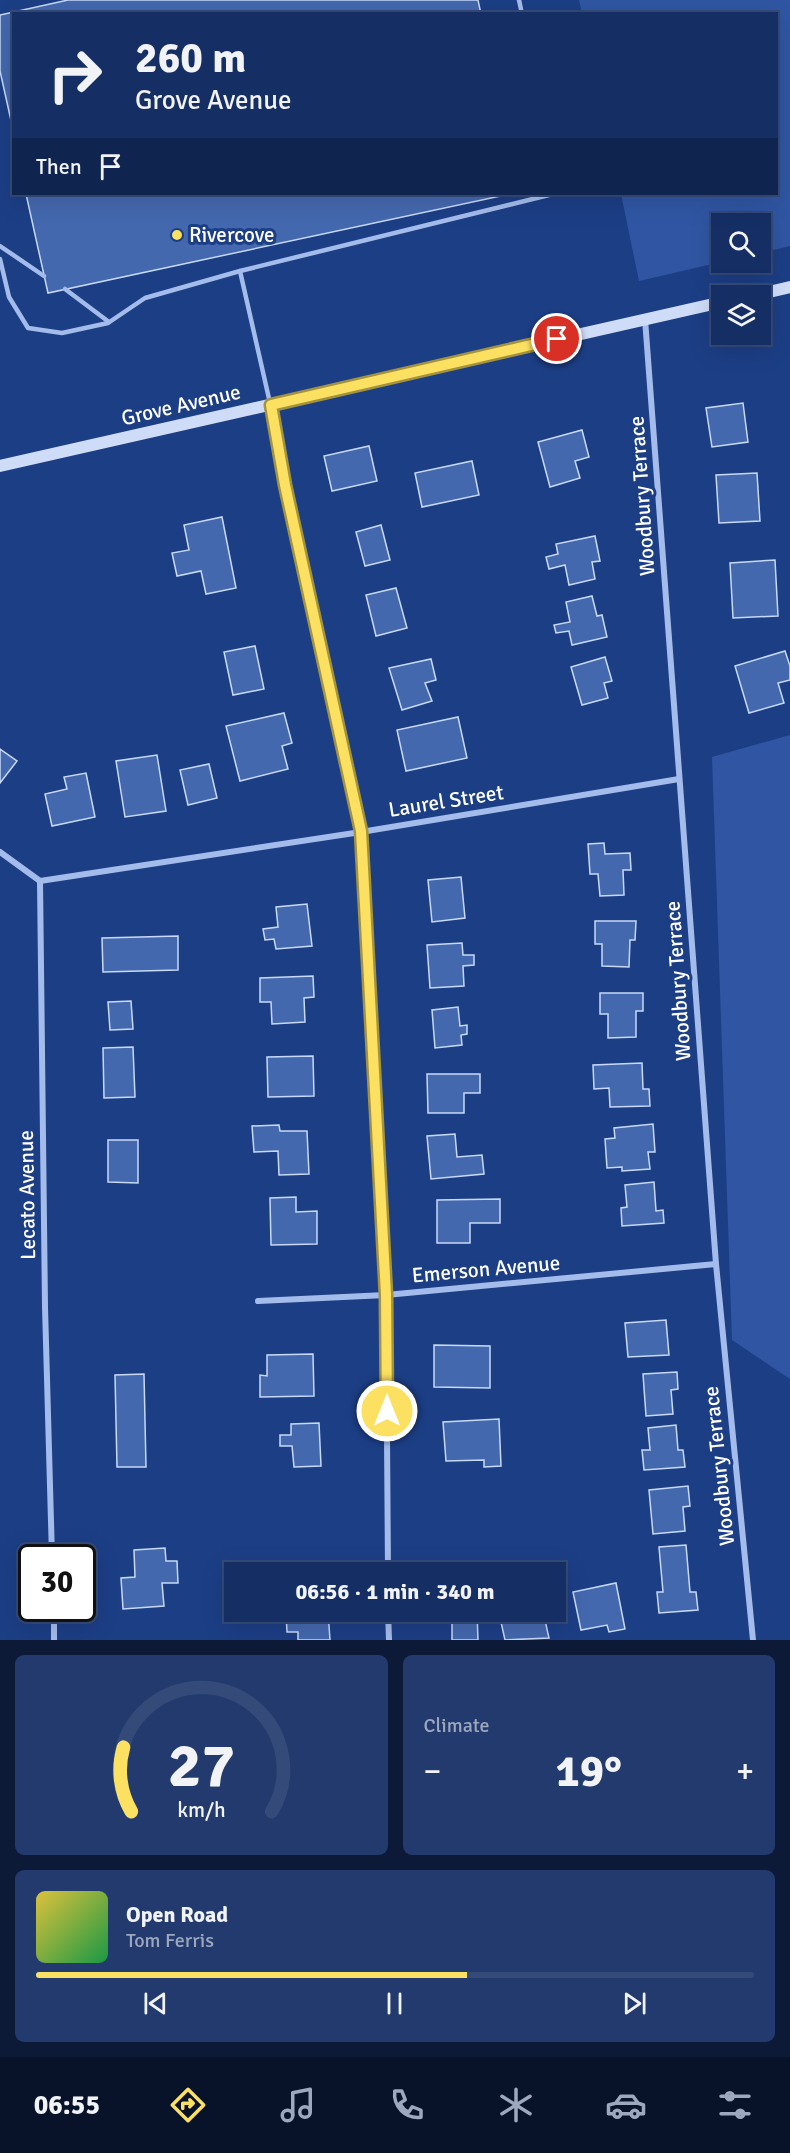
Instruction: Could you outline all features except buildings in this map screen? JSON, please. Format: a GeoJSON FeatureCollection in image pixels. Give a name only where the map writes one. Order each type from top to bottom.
{"type":"FeatureCollection","features":[{"type":"Feature","properties":{"kind":"main road"},"geometry":{"type":"LineString","coordinates":[[771,292],[790,287]]}},
{"type":"Feature","properties":{"kind":"main road","name":"Grove Avenue"},"geometry":{"type":"LineString","coordinates":[[0,466],[711,304]]}},
{"type":"Feature","properties":{"kind":"street","name":"Woodbury Terrace"},"geometry":{"type":"LineString","coordinates":[[645,319],[716,1264],[753,1640]]}},
{"type":"Feature","properties":{"kind":"street"},"geometry":{"type":"LineString","coordinates":[[271,405],[285,485],[361,831],[386,1295],[388,1562]]}},
{"type":"Feature","properties":{"kind":"street","name":"Laurel Street"},"geometry":{"type":"LineString","coordinates":[[40,881],[679,779]]}},
{"type":"Feature","properties":{"kind":"street"},"geometry":{"type":"LineString","coordinates":[[0,852],[40,881]]}},
{"type":"Feature","properties":{"kind":"street","name":"Lecato Avenue"},"geometry":{"type":"LineString","coordinates":[[40,881],[45,1307],[52,1544]]}},
{"type":"Feature","properties":{"kind":"street","name":"Emerson Avenue"},"geometry":{"type":"LineString","coordinates":[[258,1301],[386,1295],[716,1264]]}},
{"type":"Feature","properties":{"kind":"street"},"geometry":{"type":"LineString","coordinates":[[54,1622],[54,1640]]}},
{"type":"Feature","properties":{"kind":"street"},"geometry":{"type":"LineString","coordinates":[[388,1622],[388,1640]]}},
{"type":"Feature","properties":{"kind":"lane"},"geometry":{"type":"LineString","coordinates":[[0,259],[9,297],[28,328],[62,333],[109,322],[145,298],[240,271],[549,195]]}},
{"type":"Feature","properties":{"kind":"lane"},"geometry":{"type":"LineString","coordinates":[[0,246],[44,276]]}},
{"type":"Feature","properties":{"kind":"lane"},"geometry":{"type":"LineString","coordinates":[[240,271],[271,405]]}},
{"type":"Feature","properties":{"kind":"lane"},"geometry":{"type":"LineString","coordinates":[[66,290],[109,322]]}},
{"type":"Feature","properties":{"kind":"shaded area"},"geometry":{"type":"Polygon","coordinates":[[[579,0],[790,0],[790,246],[771,251],[771,213],[711,213],[711,264],[639,281],[621,195],[778,195],[778,12],[582,12],[579,0]]]}},
{"type":"Feature","properties":{"kind":"shaded area"},"geometry":{"type":"Polygon","coordinates":[[[790,735],[790,1379],[732,1340],[712,757],[790,735]]]}},
{"type":"Feature","properties":{"kind":"place","name":"Rivercove"},"geometry":{"type":"Point","coordinates":[177,235]}},
{"type":"Feature","properties":{"kind":"route"},"geometry":{"type":"LineString","coordinates":[[387,1411],[386,1295],[361,831],[285,485],[271,405],[557,339]]}}]}
